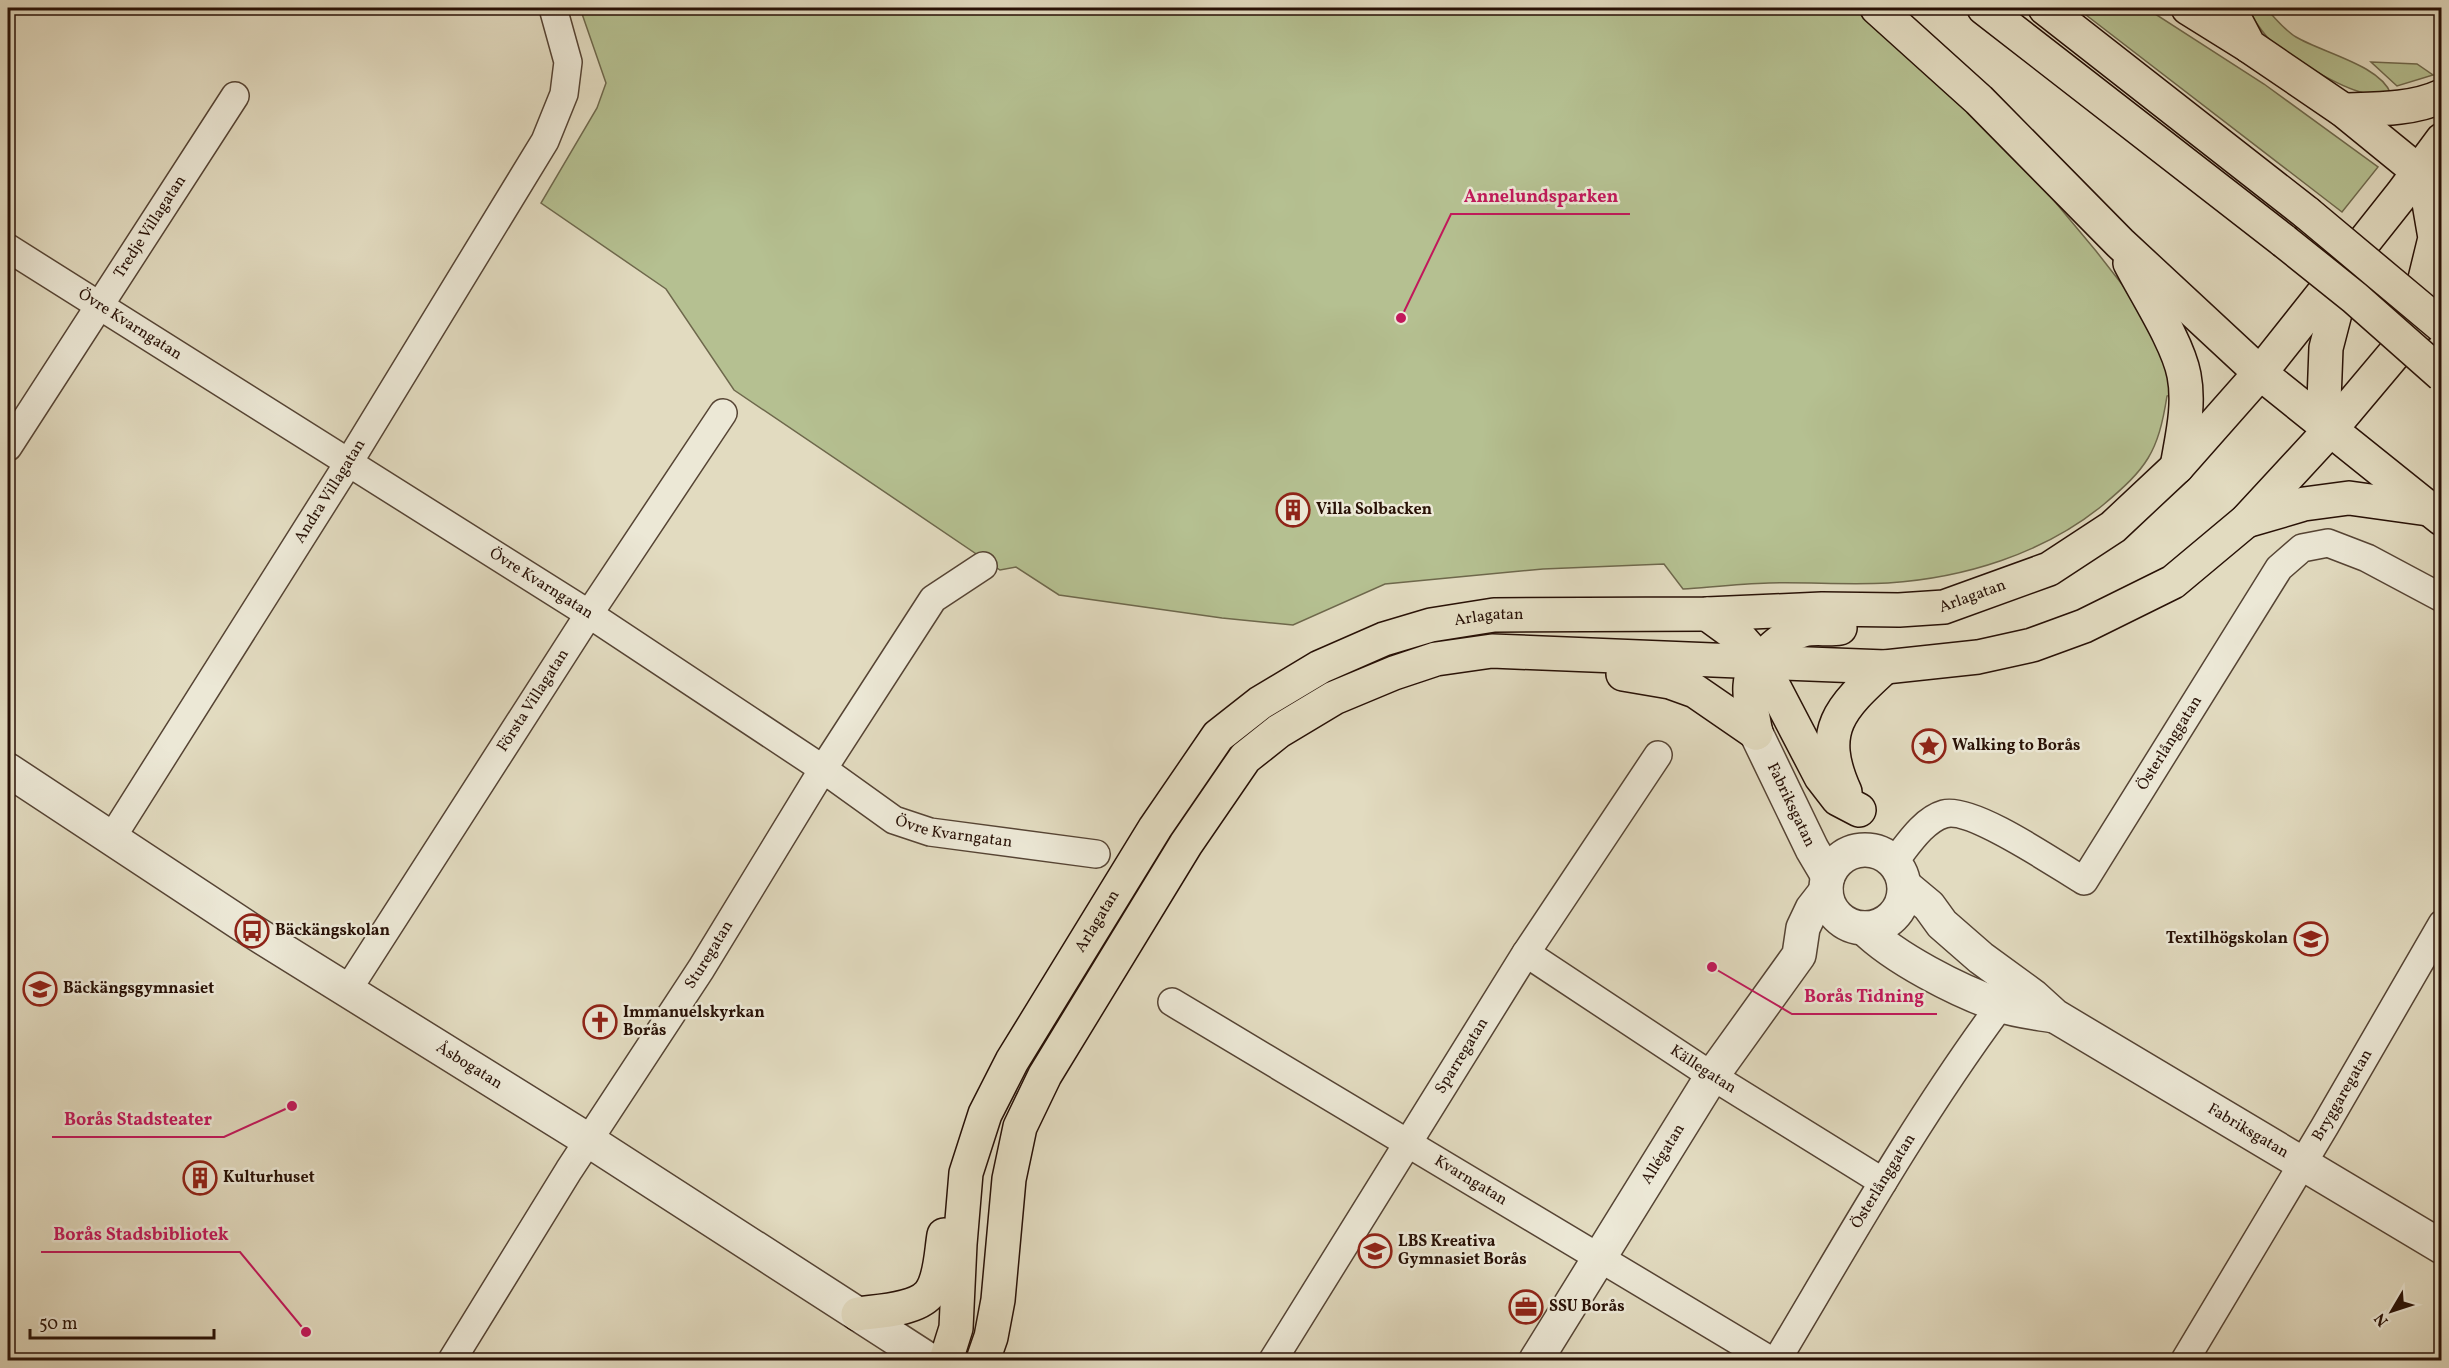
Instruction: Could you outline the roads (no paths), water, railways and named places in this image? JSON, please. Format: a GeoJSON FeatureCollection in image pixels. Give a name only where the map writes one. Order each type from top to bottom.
{"type":"FeatureCollection","features":[{"type":"Feature","properties":{"kind":"main road"},"geometry":{"type":"LineString","coordinates":[[1876,8],[1979,99],[2120,243],[2260,373],[2435,514]]}},
{"type":"Feature","properties":{"kind":"main road"},"geometry":{"type":"LineString","coordinates":[[1984,8],[2284,241],[2355,298],[2442,375]]}},
{"type":"Feature","properties":{"kind":"main road"},"geometry":{"type":"LineString","coordinates":[[2045,8],[2307,213],[2427,329]]}},
{"type":"Feature","properties":{"kind":"main road"},"geometry":{"type":"LineString","coordinates":[[2188,8],[2343,110],[2430,180],[2435,238],[2427,329]]}},
{"type":"Feature","properties":{"kind":"main road"},"geometry":{"type":"LineString","coordinates":[[2229,8],[2249,46]]}},
{"type":"Feature","properties":{"kind":"main road"},"geometry":{"type":"LineString","coordinates":[[2343,110],[2397,107],[2442,96]]}},
{"type":"Feature","properties":{"kind":"main road","name":"Arlagatan"},"geometry":{"type":"LineString","coordinates":[[946,1360],[956,1328],[966,1173],[985,1114],[1012,1061],[1155,828],[1218,736],[1260,703],[1320,667],[1384,639],[1431,625],[1494,615],[1707,614],[1944,607],[2049,568],[2113,527],[2177,466],[2260,373],[2348,263],[2430,180],[2442,140]]}},
{"type":"Feature","properties":{"kind":"main road"},"geometry":{"type":"LineString","coordinates":[[2120,243],[2176,350],[2184,375],[2186,420],[2177,466]]}},
{"type":"Feature","properties":{"kind":"main road"},"geometry":{"type":"LineString","coordinates":[[2331,429],[2324,400],[2326,348],[2348,263]]}},
{"type":"Feature","properties":{"kind":"main road","name":"Arlagatan"},"geometry":{"type":"LineString","coordinates":[[983,1360],[991,1337],[998,1300],[1009,1179],[1020,1127],[1045,1075],[1186,844],[1245,758],[1279,731],[1334,698],[1394,673],[1436,659],[1492,651],[1885,667],[1978,657],[2032,645],[2084,626],[2173,582],[2246,521],[2427,329],[2442,297]]}},
{"type":"Feature","properties":{"kind":"main road"},"geometry":{"type":"LineString","coordinates":[[2246,521],[2304,504],[2349,498],[2435,514]]}},
{"type":"Feature","properties":{"kind":"main road"},"geometry":{"type":"LineString","coordinates":[[1756,733],[1750,683],[1761,662],[1777,642],[1802,630],[1844,628],[1914,619],[1944,607]]}},
{"type":"Feature","properties":{"kind":"main road"},"geometry":{"type":"LineString","coordinates":[[1707,614],[1740,638],[1761,662],[1821,777],[1838,799],[1859,810]]}},
{"type":"Feature","properties":{"kind":"main road"},"geometry":{"type":"LineString","coordinates":[[1537,652],[1582,668],[1661,680],[1687,688],[1707,698],[1756,733]]}},
{"type":"Feature","properties":{"kind":"main road"},"geometry":{"type":"LineString","coordinates":[[1859,810],[1846,792],[1835,768],[1833,737],[1840,712],[1853,696],[1885,667]]}},
{"type":"Feature","properties":{"kind":"main road"},"geometry":{"type":"LineString","coordinates":[[858,1314],[902,1308],[930,1293],[936,1278],[947,1215],[965,1188]]}},
{"type":"Feature","properties":{"kind":"street","name":"Andra Villagatan"},"geometry":{"type":"LineString","coordinates":[[111,839],[349,462],[545,141],[564,94],[568,62],[553,8]]}},
{"type":"Feature","properties":{"kind":"street","name":"Tredje Villagatan"},"geometry":{"type":"LineString","coordinates":[[8,447],[235,96]]}},
{"type":"Feature","properties":{"kind":"street","name":"Övre Kvarngatan"},"geometry":{"type":"LineString","coordinates":[[8,248],[589,614],[823,769],[894,820],[930,832],[1096,854]]}},
{"type":"Feature","properties":{"kind":"street","name":"Första Villagatan"},"geometry":{"type":"LineString","coordinates":[[347,991],[589,614],[723,413]]}},
{"type":"Feature","properties":{"kind":"street","name":"Österlånggatan"},"geometry":{"type":"LineString","coordinates":[[1895,868],[1912,839],[1936,818],[1951,813],[1975,819],[2084,881],[2260,596],[2279,568],[2302,548],[2328,543],[2367,558],[2442,598]]}},
{"type":"Feature","properties":{"kind":"street","name":"Sturegatan"},"geometry":{"type":"LineString","coordinates":[[452,1360],[588,1140],[701,969],[823,769],[933,599],[983,566]]}},
{"type":"Feature","properties":{"kind":"street","name":"Fabriksgatan"},"geometry":{"type":"LineString","coordinates":[[1756,733],[1827,883]]}},
{"type":"Feature","properties":{"kind":"street","name":"Sparregatan"},"geometry":{"type":"LineString","coordinates":[[1273,1360],[1526,953],[1658,755]]}},
{"type":"Feature","properties":{"kind":"street","name":"Åsbogatan"},"geometry":{"type":"LineString","coordinates":[[8,770],[347,991],[588,1140],[930,1360]]}},
{"type":"Feature","properties":{"kind":"street"},"geometry":{"type":"LineString","coordinates":[[1859,810],[1882,838],[1895,868],[1900,907],[1884,923],[1858,927],[1837,916],[1831,909],[1827,883],[1841,857],[1852,851],[1864,849],[1895,868]]}},
{"type":"Feature","properties":{"kind":"street","name":"Fabriksgatan"},"geometry":{"type":"LineString","coordinates":[[1895,868],[1942,924],[1981,958],[2034,996],[2055,1016],[2442,1246]]}},
{"type":"Feature","properties":{"kind":"street","name":"Allégatan"},"geometry":{"type":"LineString","coordinates":[[1536,1360],[1712,1076],[1799,955],[1803,928],[1827,883]]}},
{"type":"Feature","properties":{"kind":"street","name":"Bryggaregatan"},"geometry":{"type":"LineString","coordinates":[[2190,1359],[2442,924]]}},
{"type":"Feature","properties":{"kind":"street","name":"Fabriksgatan"},"geometry":{"type":"LineString","coordinates":[[1858,927],[1879,943],[1943,980],[2000,1006],[2055,1016]]}},
{"type":"Feature","properties":{"kind":"street","name":"Allégatan"},"geometry":{"type":"LineString","coordinates":[[1799,955],[1825,943],[1838,933],[1858,927]]}},
{"type":"Feature","properties":{"kind":"street","name":"Källegatan"},"geometry":{"type":"LineString","coordinates":[[1526,953],[1712,1076],[1883,1182]]}},
{"type":"Feature","properties":{"kind":"street","name":"Kvarngatan"},"geometry":{"type":"LineString","coordinates":[[1172,1002],[1770,1360]]}},
{"type":"Feature","properties":{"kind":"street","name":"Österlånggatan"},"geometry":{"type":"LineString","coordinates":[[1777,1360],[1883,1182],[1970,1047],[2000,1006]]}},
{"type":"Feature","properties":{"kind":"place","name":"Annelundsparken"},"geometry":{"type":"Point","coordinates":[1401,318]}},
{"type":"Feature","properties":{"kind":"place","name":"Villa Solbacken"},"geometry":{"type":"Point","coordinates":[1293,510]}},
{"type":"Feature","properties":{"kind":"place","name":"Walking to Borås"},"geometry":{"type":"Point","coordinates":[1929,746]}},
{"type":"Feature","properties":{"kind":"place","name":"Bäckängskolan"},"geometry":{"type":"Point","coordinates":[252,931]}},
{"type":"Feature","properties":{"kind":"place","name":"Textilhögskolan"},"geometry":{"type":"Point","coordinates":[2311,939]}},
{"type":"Feature","properties":{"kind":"place","name":"Borås Tidning"},"geometry":{"type":"Point","coordinates":[1712,967]}},
{"type":"Feature","properties":{"kind":"place","name":"Bäckängsgymnasiet"},"geometry":{"type":"Point","coordinates":[40,989]}},
{"type":"Feature","properties":{"kind":"place","name":"Immanuelskyrkan Borås"},"geometry":{"type":"Point","coordinates":[600,1022]}},
{"type":"Feature","properties":{"kind":"place","name":"Borås Stadsteater"},"geometry":{"type":"Point","coordinates":[292,1106]}},
{"type":"Feature","properties":{"kind":"place","name":"Kulturhuset"},"geometry":{"type":"Point","coordinates":[200,1178]}},
{"type":"Feature","properties":{"kind":"place","name":"LBS Kreativa Gymnasiet Borås"},"geometry":{"type":"Point","coordinates":[1375,1251]}},
{"type":"Feature","properties":{"kind":"place","name":"SSU Borås"},"geometry":{"type":"Point","coordinates":[1526,1307]}},
{"type":"Feature","properties":{"kind":"place","name":"Borås Stadsbibliotek"},"geometry":{"type":"Point","coordinates":[306,1332]}}]}
